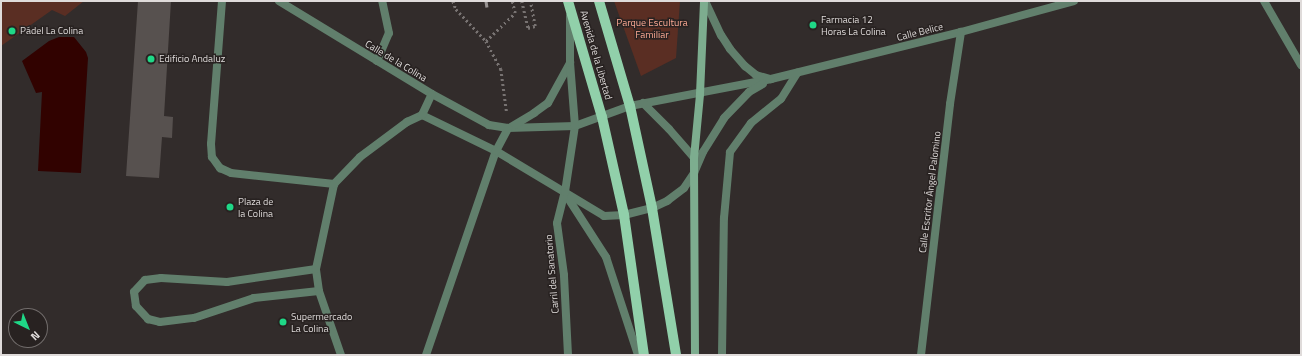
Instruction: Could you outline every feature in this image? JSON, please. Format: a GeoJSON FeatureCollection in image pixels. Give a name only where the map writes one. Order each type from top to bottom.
{"type":"FeatureCollection","features":[{"type":"Feature","properties":{"kind":"main road","name":"Avenida de la Libertad"},"geometry":{"type":"LineString","coordinates":[[599,1],[630,106],[652,208],[676,355]]}},
{"type":"Feature","properties":{"kind":"main road"},"geometry":{"type":"LineString","coordinates":[[695,355],[694,158],[700,94],[704,1]]}},
{"type":"Feature","properties":{"kind":"main road","name":"Avenida de la Libertad"},"geometry":{"type":"LineString","coordinates":[[569,5],[602,117],[624,215],[644,355]]}},
{"type":"Feature","properties":{"kind":"street"},"geometry":{"type":"LineString","coordinates":[[222,1],[211,144],[212,157],[220,168],[230,173],[334,184]]}},
{"type":"Feature","properties":{"kind":"street","name":"Calle de la Colina"},"geometry":{"type":"LineString","coordinates":[[279,1],[432,94],[489,125],[508,128],[575,126],[630,106]]}},
{"type":"Feature","properties":{"kind":"street"},"geometry":{"type":"LineString","coordinates":[[377,61],[390,33],[382,1]]}},
{"type":"Feature","properties":{"kind":"street"},"geometry":{"type":"LineString","coordinates":[[704,1],[721,35],[730,49],[745,66],[756,75],[770,80]]}},
{"type":"Feature","properties":{"kind":"street","name":"Calle Belice"},"geometry":{"type":"LineString","coordinates":[[630,106],[770,80],[961,32],[1074,1]]}},
{"type":"Feature","properties":{"kind":"street"},"geometry":{"type":"LineString","coordinates":[[1264,1],[1301,65]]}},
{"type":"Feature","properties":{"kind":"street","name":"Carril del Sanatorio"},"geometry":{"type":"LineString","coordinates":[[568,355],[564,275],[557,223],[565,192],[575,126],[570,63],[569,5]]}},
{"type":"Feature","properties":{"kind":"street","name":"Calle Escritor Ángel Palomino"},"geometry":{"type":"LineString","coordinates":[[921,355],[950,104],[961,32]]}},
{"type":"Feature","properties":{"kind":"street"},"geometry":{"type":"LineString","coordinates":[[426,355],[496,151],[508,128],[534,114],[548,103],[570,63]]}},
{"type":"Feature","properties":{"kind":"street"},"geometry":{"type":"LineString","coordinates":[[722,355],[724,218],[730,152],[751,123],[781,99],[797,73]]}},
{"type":"Feature","properties":{"kind":"street","name":"Calle Belice"},"geometry":{"type":"LineString","coordinates":[[565,192],[604,216],[624,215],[652,208],[667,201],[684,188],[694,173],[703,152],[728,113],[749,92],[770,80]]}},
{"type":"Feature","properties":{"kind":"street"},"geometry":{"type":"LineString","coordinates":[[341,355],[319,291],[316,269],[334,184],[360,157],[407,122],[422,115],[432,94]]}},
{"type":"Feature","properties":{"kind":"street"},"geometry":{"type":"LineString","coordinates":[[643,103],[670,129],[694,158]]}},
{"type":"Feature","properties":{"kind":"street"},"geometry":{"type":"LineString","coordinates":[[422,115],[496,151],[565,192],[606,257],[638,355]]}},
{"type":"Feature","properties":{"kind":"street"},"geometry":{"type":"LineString","coordinates":[[316,269],[226,282],[161,278],[145,280],[134,292],[136,306],[148,318],[160,322],[194,318],[254,298],[319,291]]}},
{"type":"Feature","properties":{"kind":"path"},"geometry":{"type":"LineString","coordinates":[[453,1],[456,8],[486,41],[501,69],[508,128]]}},
{"type":"Feature","properties":{"kind":"path"},"geometry":{"type":"LineString","coordinates":[[486,41],[515,14],[512,1]]}},
{"type":"Feature","properties":{"kind":"path"},"geometry":{"type":"LineString","coordinates":[[522,1],[528,28],[535,26],[530,1]]}},
{"type":"Feature","properties":{"kind":"green space","name":"Pádel La Colina"},"geometry":{"type":"Polygon","coordinates":[[[1,1],[84,1],[65,16],[52,10],[1,46],[1,1]]]}},
{"type":"Feature","properties":{"kind":"green space","name":"Parque Escultura Familiar"},"geometry":{"type":"Polygon","coordinates":[[[614,1],[680,1],[676,58],[641,76],[614,1]]]}},
{"type":"Feature","properties":{"kind":"shaded area"},"geometry":{"type":"Polygon","coordinates":[[[59,37],[74,37],[86,52],[88,58],[81,173],[38,171],[42,92],[36,93],[22,61],[49,41],[59,37]]]}},
{"type":"Feature","properties":{"kind":"building","name":"Edificio Andaluz"},"geometry":{"type":"Polygon","coordinates":[[[138,1],[171,1],[164,116],[173,117],[172,138],[162,137],[159,178],[126,176],[138,1]]]}},
{"type":"Feature","properties":{"kind":"railway"},"geometry":{"type":"LineString","coordinates":[[486,1],[487,7]]}},
{"type":"Feature","properties":{"kind":"place","name":"Farmacia 12 Horas La Colina"},"geometry":{"type":"Point","coordinates":[813,25]}},
{"type":"Feature","properties":{"kind":"place","name":"Pádel La Colina"},"geometry":{"type":"Point","coordinates":[12,31]}},
{"type":"Feature","properties":{"kind":"place","name":"Edificio Andaluz"},"geometry":{"type":"Point","coordinates":[151,59]}},
{"type":"Feature","properties":{"kind":"place","name":"Plaza de la Colina"},"geometry":{"type":"Point","coordinates":[230,207]}},
{"type":"Feature","properties":{"kind":"place","name":"Supermercado La Colina"},"geometry":{"type":"Point","coordinates":[283,322]}}]}
